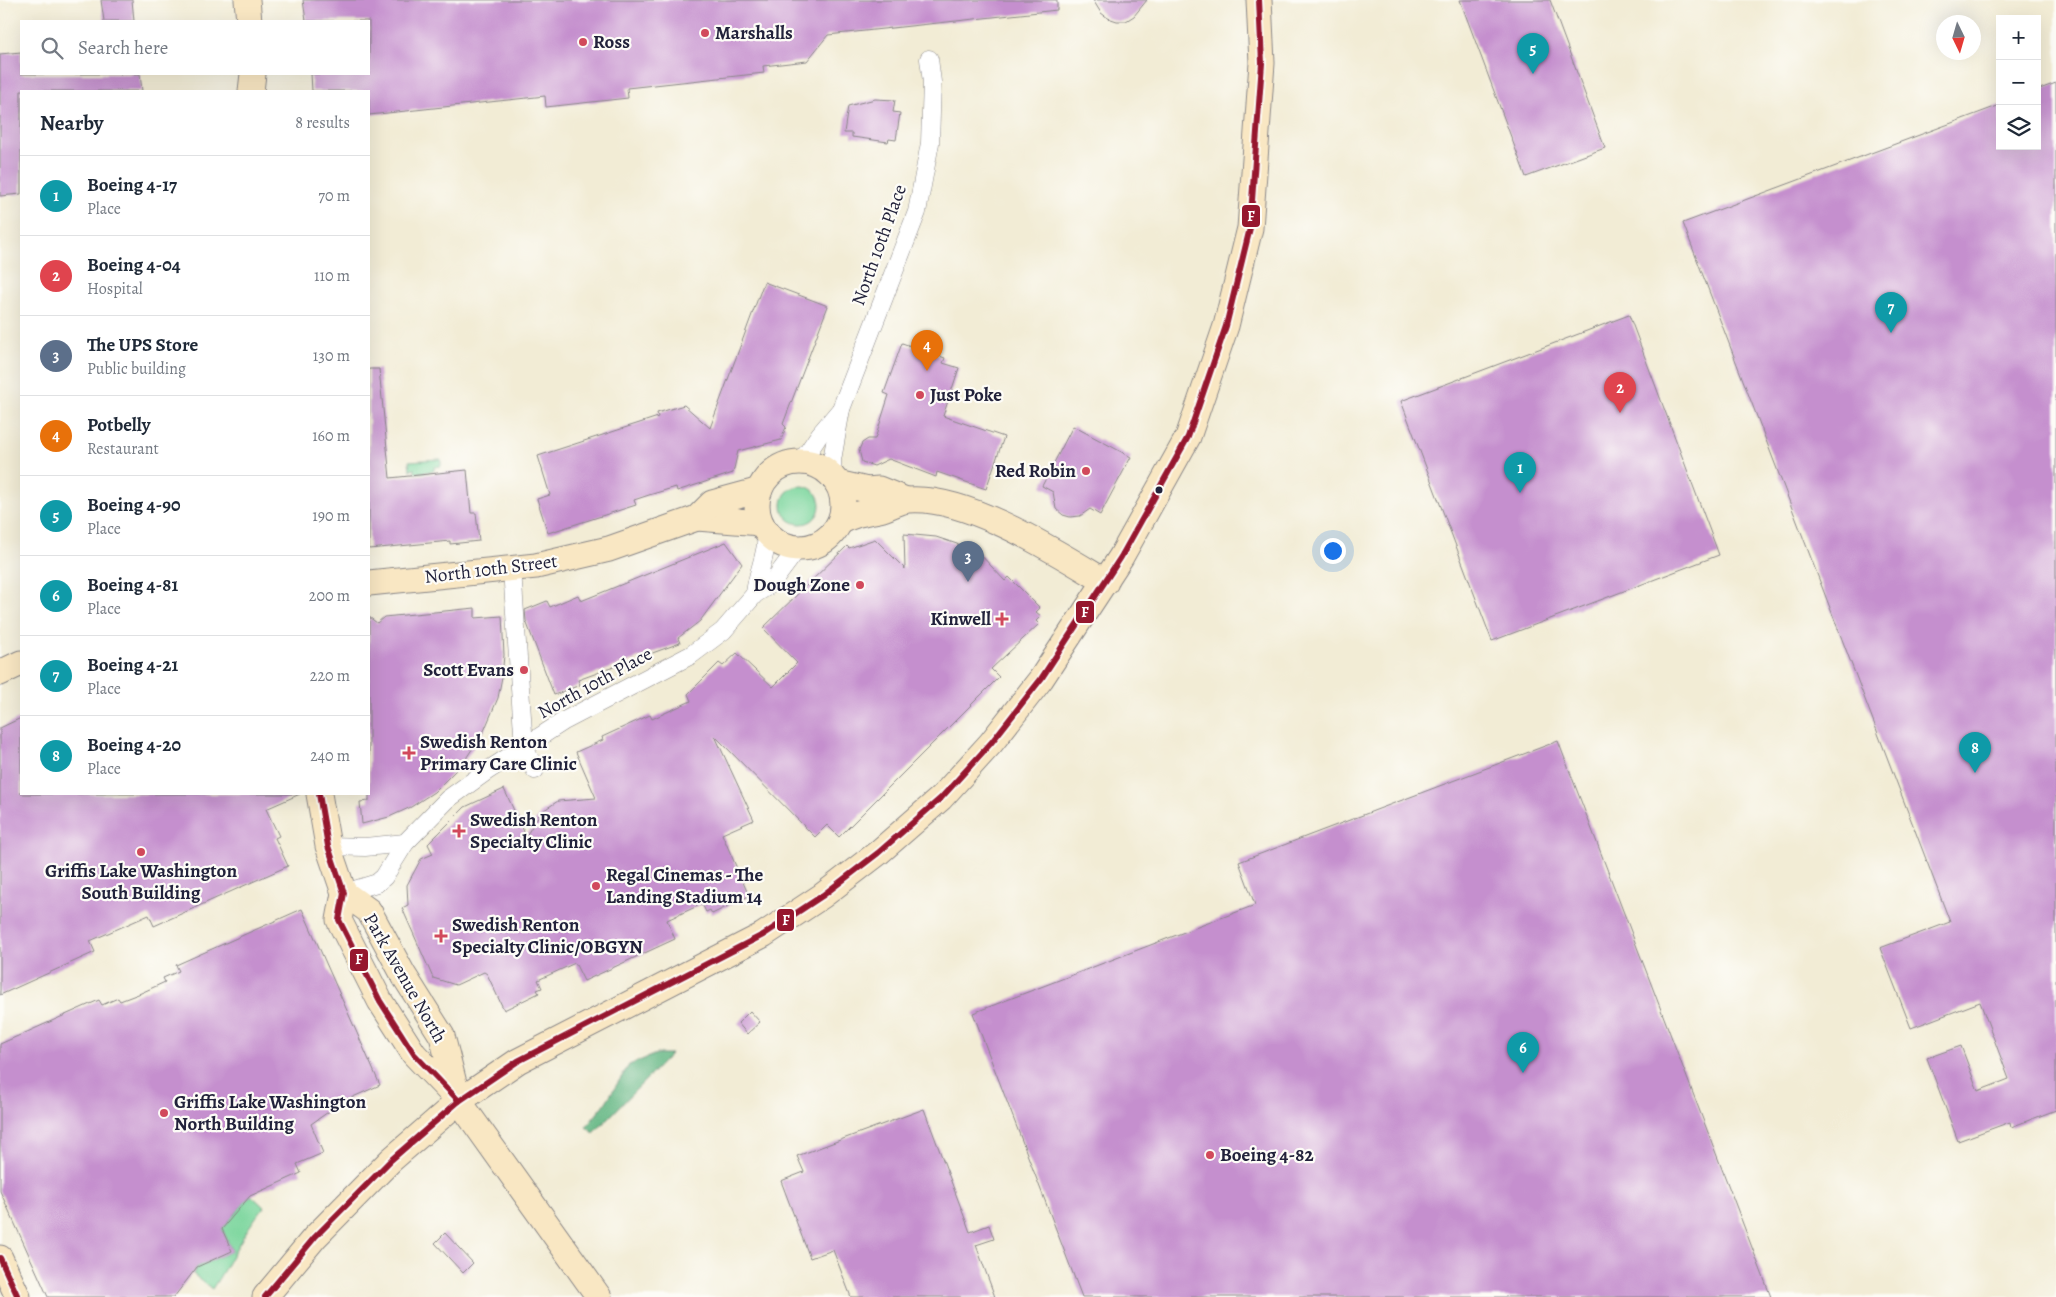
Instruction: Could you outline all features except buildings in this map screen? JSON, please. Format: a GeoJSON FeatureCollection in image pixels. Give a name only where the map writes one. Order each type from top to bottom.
{"type":"FeatureCollection","features":[{"type":"Feature","properties":{"kind":"street"},"geometry":{"type":"LineString","coordinates":[[247,0],[249,20]]}},
{"type":"Feature","properties":{"kind":"street"},"geometry":{"type":"LineString","coordinates":[[265,1297],[320,1232],[391,1160],[459,1101],[518,1061],[763,935],[822,896],[878,853],[941,798],[991,743],[1041,679],[1106,582],[1188,437],[1226,326],[1250,228],[1262,63],[1260,0]]}},
{"type":"Feature","properties":{"kind":"street","name":"North 10th Place"},"geometry":{"type":"LineString","coordinates":[[835,480],[832,460],[841,409],[917,212],[930,143],[932,82],[929,59]]}},
{"type":"Feature","properties":{"kind":"street","name":"North 10th Place"},"geometry":{"type":"LineString","coordinates":[[793,463],[806,455],[820,434],[841,409]]}},
{"type":"Feature","properties":{"kind":"street"},"geometry":{"type":"LineString","coordinates":[[755,594],[756,577],[764,561],[767,549],[764,527],[757,501],[760,490],[772,473],[793,463],[816,465],[835,480],[867,490],[879,489],[906,500]]}},
{"type":"Feature","properties":{"kind":"street"},"geometry":{"type":"LineString","coordinates":[[764,527],[781,543],[798,548],[811,547],[823,542],[833,533],[840,522],[843,509],[842,496],[835,480]]}},
{"type":"Feature","properties":{"kind":"street","name":"North 10th Street"},"geometry":{"type":"LineString","coordinates":[[698,518],[712,503],[760,490]]}},
{"type":"Feature","properties":{"kind":"street"},"geometry":{"type":"LineString","coordinates":[[840,522],[856,513],[880,510],[906,500],[931,500],[1017,530],[1106,582]]}},
{"type":"Feature","properties":{"kind":"street","name":"North 10th Street"},"geometry":{"type":"LineString","coordinates":[[370,583],[536,566],[609,549],[698,518],[764,527]]}},
{"type":"Feature","properties":{"kind":"street","name":"North 10th Place"},"geometry":{"type":"LineString","coordinates":[[344,893],[377,883],[384,877],[405,843],[448,799],[569,719],[691,655],[723,631],[755,594],[771,584],[798,548]]}},
{"type":"Feature","properties":{"kind":"street"},"geometry":{"type":"LineString","coordinates":[[512,569],[524,747],[535,770]]}},
{"type":"Feature","properties":{"kind":"street"},"geometry":{"type":"LineString","coordinates":[[0,673],[20,664]]}},
{"type":"Feature","properties":{"kind":"street","name":"Park Avenue North"},"geometry":{"type":"LineString","coordinates":[[319,795],[328,846],[344,893],[340,920],[376,995],[414,1054],[459,1101],[599,1297]]}},
{"type":"Feature","properties":{"kind":"street"},"geometry":{"type":"LineString","coordinates":[[328,846],[365,847],[405,843]]}},
{"type":"Feature","properties":{"kind":"street","name":"Park Avenue North"},"geometry":{"type":"LineString","coordinates":[[344,893],[369,911],[403,974],[442,1036],[459,1101]]}},
{"type":"Feature","properties":{"kind":"street"},"geometry":{"type":"LineString","coordinates":[[0,1258],[18,1297]]}},
{"type":"Feature","properties":{"kind":"green space"},"geometry":{"type":"Polygon","coordinates":[[[441,459],[441,466],[434,467],[434,471],[415,473],[415,469],[410,470],[409,461],[441,459]]]}},
{"type":"Feature","properties":{"kind":"green space"},"geometry":{"type":"Polygon","coordinates":[[[801,486],[815,491],[820,505],[815,519],[801,524],[787,519],[782,505],[787,491],[801,486]]]}},
{"type":"Feature","properties":{"kind":"green space"},"geometry":{"type":"Polygon","coordinates":[[[656,1054],[671,1054],[594,1133],[586,1127],[604,1105],[629,1065],[656,1054]]]}},
{"type":"Feature","properties":{"kind":"green space"},"geometry":{"type":"Polygon","coordinates":[[[251,1195],[264,1207],[212,1289],[193,1274],[197,1267],[232,1251],[222,1229],[251,1195]]]}},
{"type":"Feature","properties":{"kind":"transit line","name":"F"},"geometry":{"type":"LineString","coordinates":[[265,1297],[315,1237],[391,1160],[459,1101],[518,1061],[763,935],[822,896],[878,853],[941,798],[991,743],[1041,679],[1121,557],[1188,437],[1226,326],[1250,228],[1262,63],[1259,0]]}},
{"type":"Feature","properties":{"kind":"transit line","name":"F"},"geometry":{"type":"LineString","coordinates":[[319,795],[328,846],[344,893],[339,920],[380,1001],[414,1054],[459,1101]]}},
{"type":"Feature","properties":{"kind":"transit line","name":"F"},"geometry":{"type":"LineString","coordinates":[[0,1258],[18,1297]]}},
{"type":"Feature","properties":{"kind":"place","name":"Marshalls"},"geometry":{"type":"Point","coordinates":[705,33]}},
{"type":"Feature","properties":{"kind":"place","name":"Ross"},"geometry":{"type":"Point","coordinates":[583,42]}},
{"type":"Feature","properties":{"kind":"place","name":"Boeing 4-90"},"geometry":{"type":"Point","coordinates":[1533,74]}},
{"type":"Feature","properties":{"kind":"place","name":"Boeing 4-21"},"geometry":{"type":"Point","coordinates":[1891,333]}},
{"type":"Feature","properties":{"kind":"place","name":"Potbelly"},"geometry":{"type":"Point","coordinates":[927,371]}},
{"type":"Feature","properties":{"kind":"place","name":"Just Poke"},"geometry":{"type":"Point","coordinates":[920,395]}},
{"type":"Feature","properties":{"kind":"place","name":"Boeing 4-04"},"geometry":{"type":"Point","coordinates":[1620,413]}},
{"type":"Feature","properties":{"kind":"place","name":"Red Robin"},"geometry":{"type":"Point","coordinates":[1086,471]}},
{"type":"Feature","properties":{"kind":"place","name":"Boeing 4-17"},"geometry":{"type":"Point","coordinates":[1520,493]}},
{"type":"Feature","properties":{"kind":"place","name":"The UPS Store"},"geometry":{"type":"Point","coordinates":[968,582]}},
{"type":"Feature","properties":{"kind":"place","name":"Dough Zone"},"geometry":{"type":"Point","coordinates":[860,585]}},
{"type":"Feature","properties":{"kind":"place","name":"Kinwell"},"geometry":{"type":"Point","coordinates":[1002,619]}},
{"type":"Feature","properties":{"kind":"place","name":"Scott Evans"},"geometry":{"type":"Point","coordinates":[524,670]}},
{"type":"Feature","properties":{"kind":"place","name":"Swedish Renton Primary Care Clinic"},"geometry":{"type":"Point","coordinates":[409,753]}},
{"type":"Feature","properties":{"kind":"place","name":"Boeing 4-20"},"geometry":{"type":"Point","coordinates":[1975,773]}},
{"type":"Feature","properties":{"kind":"place","name":"Swedish Renton Specialty Clinic"},"geometry":{"type":"Point","coordinates":[459,831]}},
{"type":"Feature","properties":{"kind":"place","name":"Griffis Lake Washington South Building"},"geometry":{"type":"Point","coordinates":[141,852]}},
{"type":"Feature","properties":{"kind":"place","name":"Regal Cinemas - The Landing Stadium 14"},"geometry":{"type":"Point","coordinates":[596,886]}},
{"type":"Feature","properties":{"kind":"place","name":"Swedish Renton Specialty Clinic/OBGYN"},"geometry":{"type":"Point","coordinates":[441,936]}},
{"type":"Feature","properties":{"kind":"place","name":"Boeing 4-81"},"geometry":{"type":"Point","coordinates":[1523,1073]}},
{"type":"Feature","properties":{"kind":"place","name":"Griffis Lake Washington North Building"},"geometry":{"type":"Point","coordinates":[164,1113]}},
{"type":"Feature","properties":{"kind":"place","name":"Boeing 4-82"},"geometry":{"type":"Point","coordinates":[1210,1155]}}]}
